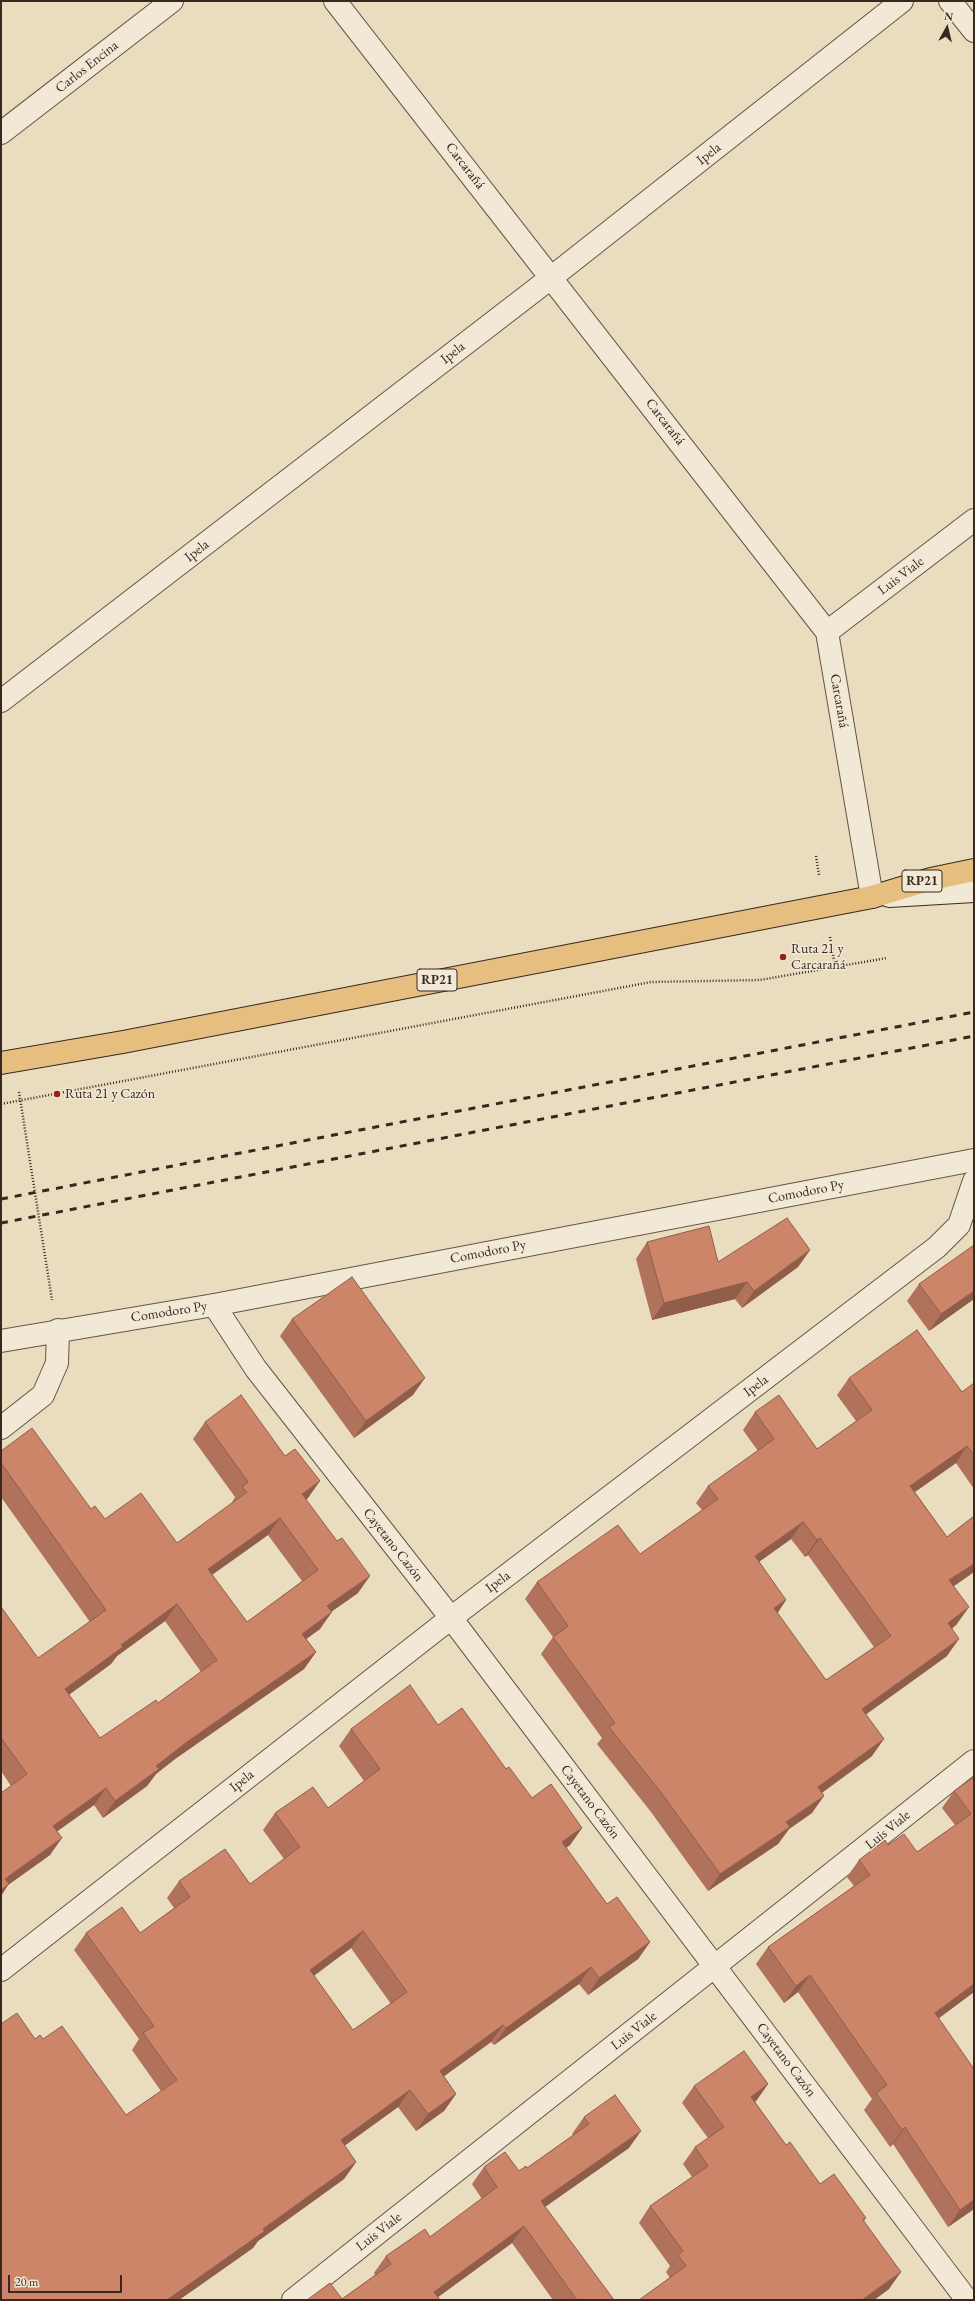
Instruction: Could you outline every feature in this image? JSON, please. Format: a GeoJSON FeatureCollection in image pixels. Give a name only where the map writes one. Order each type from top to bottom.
{"type":"FeatureCollection","features":[{"type":"Feature","properties":{"kind":"main road","name":"RP21"},"geometry":{"type":"LineString","coordinates":[[7,1062],[130,1040],[765,916],[872,897],[930,879],[974,870]]}},
{"type":"Feature","properties":{"kind":"street","name":"Carlos Encina"},"geometry":{"type":"LineString","coordinates":[[1,133],[172,1]]}},
{"type":"Feature","properties":{"kind":"street","name":"Carcarañá"},"geometry":{"type":"LineString","coordinates":[[335,1],[552,277],[827,632],[872,897]]}},
{"type":"Feature","properties":{"kind":"street","name":"Ipela"},"geometry":{"type":"LineString","coordinates":[[1,701],[552,277],[902,1]]}},
{"type":"Feature","properties":{"kind":"street"},"geometry":{"type":"LineString","coordinates":[[950,1],[974,31]]}},
{"type":"Feature","properties":{"kind":"street","name":"Luis Viale"},"geometry":{"type":"LineString","coordinates":[[827,632],[974,520]]}},
{"type":"Feature","properties":{"kind":"street"},"geometry":{"type":"LineString","coordinates":[[872,897],[974,891]]}},
{"type":"Feature","properties":{"kind":"street","name":"Comodoro Py"},"geometry":{"type":"LineString","coordinates":[[1,1341],[58,1330],[214,1305],[974,1160]]}},
{"type":"Feature","properties":{"kind":"street","name":"Ipela"},"geometry":{"type":"LineString","coordinates":[[1,1970],[451,1618],[938,1247],[959,1225],[974,1181]]}},
{"type":"Feature","properties":{"kind":"street","name":"Cayetano Cazón"},"geometry":{"type":"LineString","coordinates":[[214,1305],[256,1369],[451,1618],[967,2300]]}},
{"type":"Feature","properties":{"kind":"street"},"geometry":{"type":"LineString","coordinates":[[1,1428],[43,1395],[57,1363],[58,1330]]}},
{"type":"Feature","properties":{"kind":"street","name":"Luis Viale"},"geometry":{"type":"LineString","coordinates":[[293,2300],[716,1967],[974,1761]]}},
{"type":"Feature","properties":{"kind":"path"},"geometry":{"type":"LineString","coordinates":[[1,1104],[651,982],[760,980],[887,958]]}},
{"type":"Feature","properties":{"kind":"path"},"geometry":{"type":"LineString","coordinates":[[7,1062],[20,1101],[58,1330]]}},
{"type":"Feature","properties":{"kind":"building"},"geometry":{"type":"Polygon","coordinates":[[[787,1218],[810,1250],[754,1291],[747,1282],[664,1303],[647,1242],[709,1226],[718,1262],[787,1218]]]}},
{"type":"Feature","properties":{"kind":"building"},"geometry":{"type":"Polygon","coordinates":[[[974,1245],[974,1291],[941,1314],[919,1284],[974,1245]]]}},
{"type":"Feature","properties":{"kind":"building"},"geometry":{"type":"Polygon","coordinates":[[[352,1277],[425,1378],[366,1421],[292,1319],[352,1277]]]}},
{"type":"Feature","properties":{"kind":"building"},"geometry":{"type":"Polygon","coordinates":[[[917,1330],[962,1392],[974,1383],[974,1455],[967,1446],[910,1486],[947,1537],[974,1516],[974,1564],[949,1580],[969,1607],[948,1623],[959,1639],[862,1709],[884,1739],[818,1787],[824,1796],[786,1822],[790,1827],[720,1874],[663,1795],[609,1727],[615,1723],[553,1637],[568,1626],[537,1582],[618,1525],[640,1554],[718,1499],[708,1486],[774,1439],[755,1412],[779,1395],[817,1449],[872,1410],[849,1378],[917,1330]],[[803,1522],[755,1556],[786,1600],[774,1608],[826,1680],[891,1636],[820,1538],[817,1540],[803,1522]]]}},
{"type":"Feature","properties":{"kind":"building"},"geometry":{"type":"Polygon","coordinates":[[[241,1395],[285,1456],[295,1449],[320,1481],[302,1494],[337,1541],[342,1538],[370,1576],[327,1606],[332,1612],[302,1634],[316,1652],[187,1742],[156,1766],[159,1769],[115,1801],[106,1788],[53,1826],[62,1838],[5,1879],[9,1884],[1,1890],[1,1793],[27,1774],[1,1738],[1,1607],[38,1658],[106,1610],[1,1463],[1,1451],[32,1428],[91,1509],[95,1506],[105,1519],[141,1493],[177,1543],[247,1492],[242,1487],[248,1482],[205,1422],[241,1395]],[[280,1518],[208,1569],[247,1622],[318,1570],[280,1518]],[[177,1604],[121,1645],[123,1647],[65,1689],[100,1738],[156,1700],[158,1703],[217,1660],[177,1604]]]}},
{"type":"Feature","properties":{"kind":"building"},"geometry":{"type":"Polygon","coordinates":[[[410,1685],[438,1725],[462,1708],[506,1769],[509,1767],[532,1798],[551,1784],[582,1828],[562,1842],[607,1904],[617,1897],[650,1942],[599,1978],[591,1967],[506,2028],[503,2025],[440,2071],[456,2094],[428,2114],[410,2090],[341,2140],[356,2162],[263,2229],[265,2231],[167,2300],[1,2300],[1,2024],[17,2013],[35,2039],[40,2035],[43,2039],[62,2026],[126,2115],[177,2080],[143,2033],[154,2026],[86,1933],[122,1907],[140,1933],[190,1897],[179,1881],[225,1849],[250,1884],[300,1847],[275,1813],[313,1787],[328,1808],[380,1769],[351,1729],[410,1685]],[[363,1931],[310,1970],[353,2030],[407,1992],[363,1931]]]}},
{"type":"Feature","properties":{"kind":"building"},"geometry":{"type":"Polygon","coordinates":[[[974,1777],[974,1984],[935,2013],[974,2069],[974,2200],[960,2210],[905,2127],[902,2130],[876,2093],[887,2085],[810,1975],[796,1986],[768,1947],[870,1875],[859,1860],[885,1840],[888,1845],[904,1834],[917,1852],[971,1814],[954,1791],[974,1777]]]}},
{"type":"Feature","properties":{"kind":"building"},"geometry":{"type":"Polygon","coordinates":[[[744,2051],[768,2084],[751,2097],[786,2145],[790,2142],[820,2184],[834,2174],[866,2218],[863,2220],[901,2272],[862,2300],[639,2300],[686,2266],[678,2255],[683,2251],[650,2206],[708,2166],[695,2147],[724,2127],[694,2086],[744,2051]]]}},
{"type":"Feature","properties":{"kind":"building"},"geometry":{"type":"Polygon","coordinates":[[[615,2095],[641,2131],[541,2201],[614,2300],[577,2300],[524,2226],[434,2292],[440,2300],[307,2300],[330,2283],[342,2299],[391,2264],[386,2256],[425,2229],[430,2237],[497,2187],[484,2167],[505,2152],[519,2171],[526,2166],[527,2168],[589,2124],[584,2117],[615,2095]]]}},
{"type":"Feature","properties":{"kind":"railway"},"geometry":{"type":"LineString","coordinates":[[1,1199],[974,1012]]}},
{"type":"Feature","properties":{"kind":"railway"},"geometry":{"type":"LineString","coordinates":[[1,1223],[974,1036]]}},
{"type":"Feature","properties":{"kind":"place","name":"Ruta 21 y Carcarañá"},"geometry":{"type":"Point","coordinates":[783,957]}},
{"type":"Feature","properties":{"kind":"place","name":"Ruta 21 y Cazón"},"geometry":{"type":"Point","coordinates":[57,1094]}}]}
